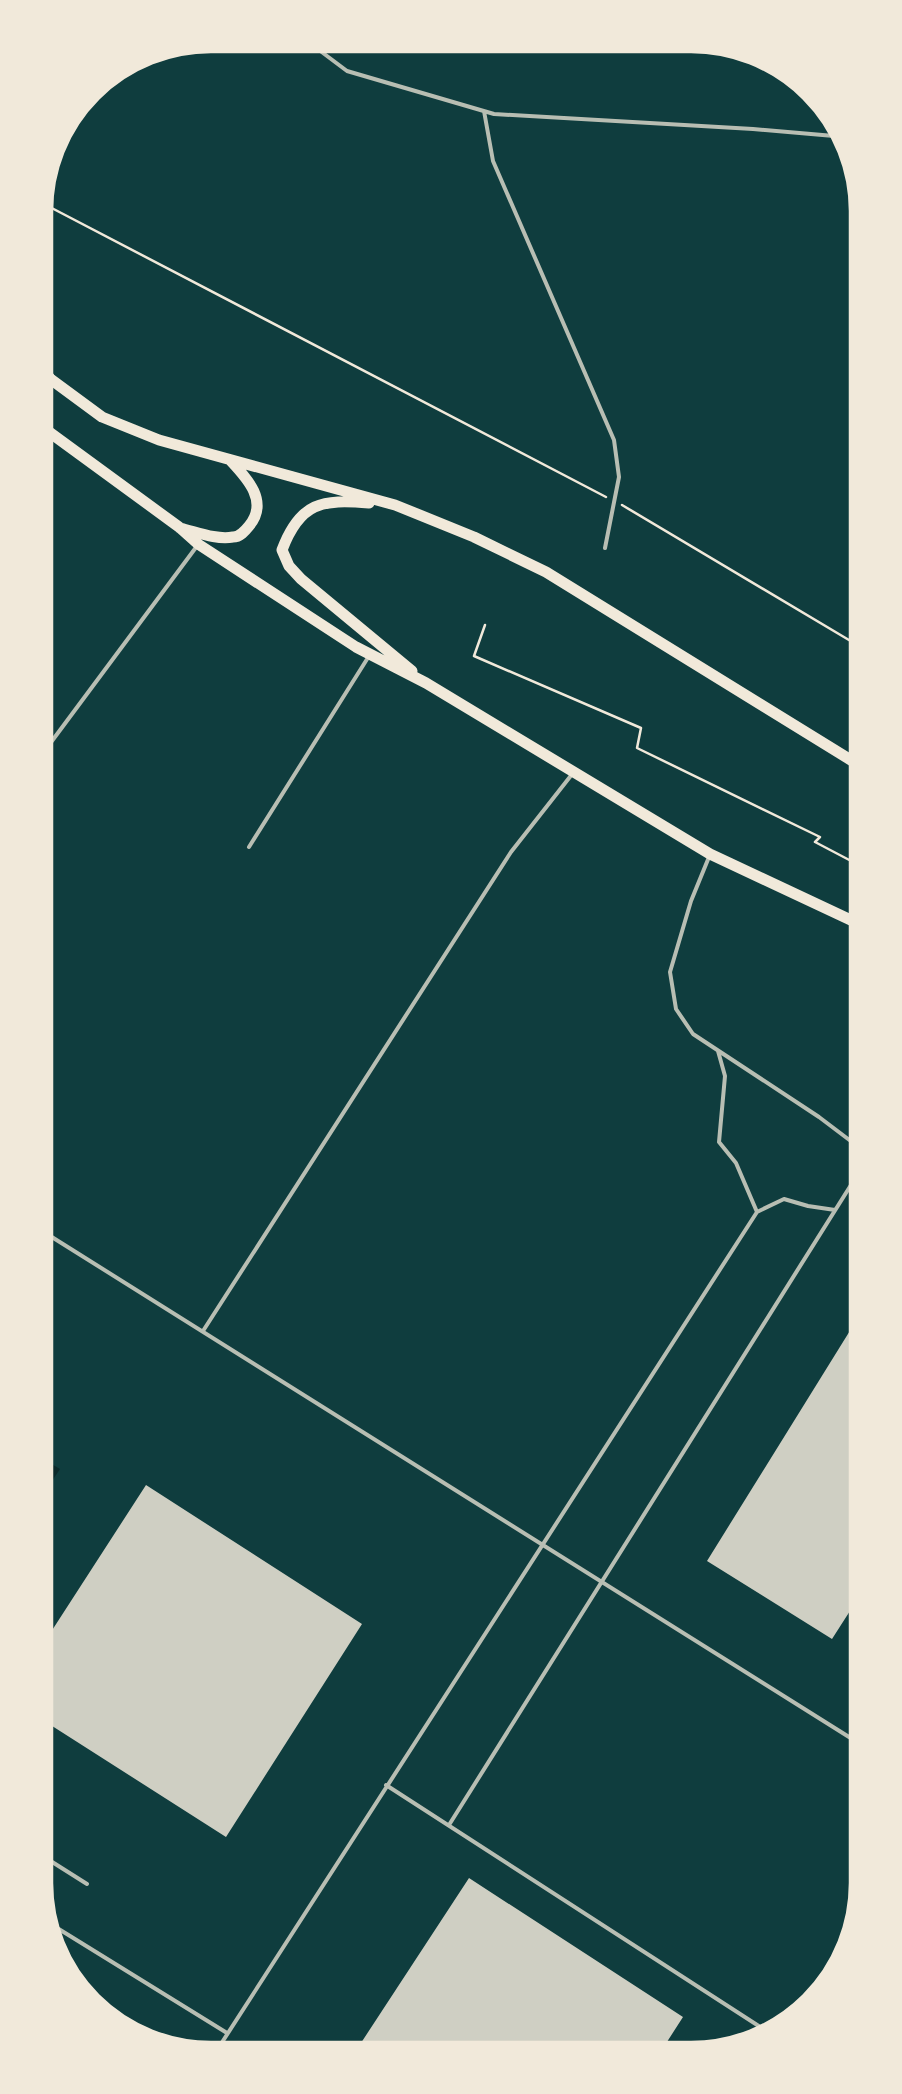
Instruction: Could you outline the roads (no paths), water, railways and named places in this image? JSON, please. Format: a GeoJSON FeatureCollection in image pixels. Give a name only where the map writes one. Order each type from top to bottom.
{"type":"FeatureCollection","features":[{"type":"Feature","properties":{"kind":"main road"},"geometry":{"type":"LineString","coordinates":[[53,380],[102,417],[159,440],[396,505],[474,537],[546,572],[850,759]]}},
{"type":"Feature","properties":{"kind":"main road"},"geometry":{"type":"LineString","coordinates":[[53,435],[178,527],[198,544],[356,647],[426,683],[710,854],[850,919]]}},
{"type":"Feature","properties":{"kind":"main road"},"geometry":{"type":"LineString","coordinates":[[178,527],[224,538],[236,537],[245,531],[253,521],[257,512],[257,496],[250,483],[228,458]]}},
{"type":"Feature","properties":{"kind":"main road"},"geometry":{"type":"LineString","coordinates":[[396,505],[346,501],[321,503],[303,513],[288,533],[282,550],[289,566],[301,579],[426,683]]}},
{"type":"Feature","properties":{"kind":"lane"},"geometry":{"type":"LineString","coordinates":[[322,52],[347,71],[494,114],[753,129],[830,136]]}},
{"type":"Feature","properties":{"kind":"lane"},"geometry":{"type":"LineString","coordinates":[[484,111],[493,161],[614,440],[619,477],[605,548]]}},
{"type":"Feature","properties":{"kind":"lane"},"geometry":{"type":"LineString","coordinates":[[53,740],[198,544]]}},
{"type":"Feature","properties":{"kind":"lane"},"geometry":{"type":"LineString","coordinates":[[249,847],[370,654]]}},
{"type":"Feature","properties":{"kind":"lane"},"geometry":{"type":"LineString","coordinates":[[203,1331],[511,852],[574,772]]}},
{"type":"Feature","properties":{"kind":"lane"},"geometry":{"type":"LineString","coordinates":[[710,854],[691,902],[670,972],[676,1009],[693,1034],[819,1117],[849,1140]]}},
{"type":"Feature","properties":{"kind":"lane"},"geometry":{"type":"LineString","coordinates":[[718,1051],[725,1076],[719,1142],[736,1163],[757,1212]]}},
{"type":"Feature","properties":{"kind":"lane"},"geometry":{"type":"LineString","coordinates":[[449,1825],[849,1187]]}},
{"type":"Feature","properties":{"kind":"lane"},"geometry":{"type":"LineString","coordinates":[[222,2042],[541,1544],[757,1212],[784,1199],[808,1206],[835,1210]]}},
{"type":"Feature","properties":{"kind":"lane"},"geometry":{"type":"LineString","coordinates":[[52,1237],[849,1736]]}},
{"type":"Feature","properties":{"kind":"lane"},"geometry":{"type":"LineString","coordinates":[[386,1785],[758,2026]]}},
{"type":"Feature","properties":{"kind":"lane"},"geometry":{"type":"LineString","coordinates":[[52,1862],[87,1884]]}},
{"type":"Feature","properties":{"kind":"lane"},"geometry":{"type":"LineString","coordinates":[[61,1931],[227,2033]]}},
{"type":"Feature","properties":{"kind":"water"},"geometry":{"type":"Polygon","coordinates":[[[52,1464],[60,1469],[52,1481],[52,1464]]]}}]}
